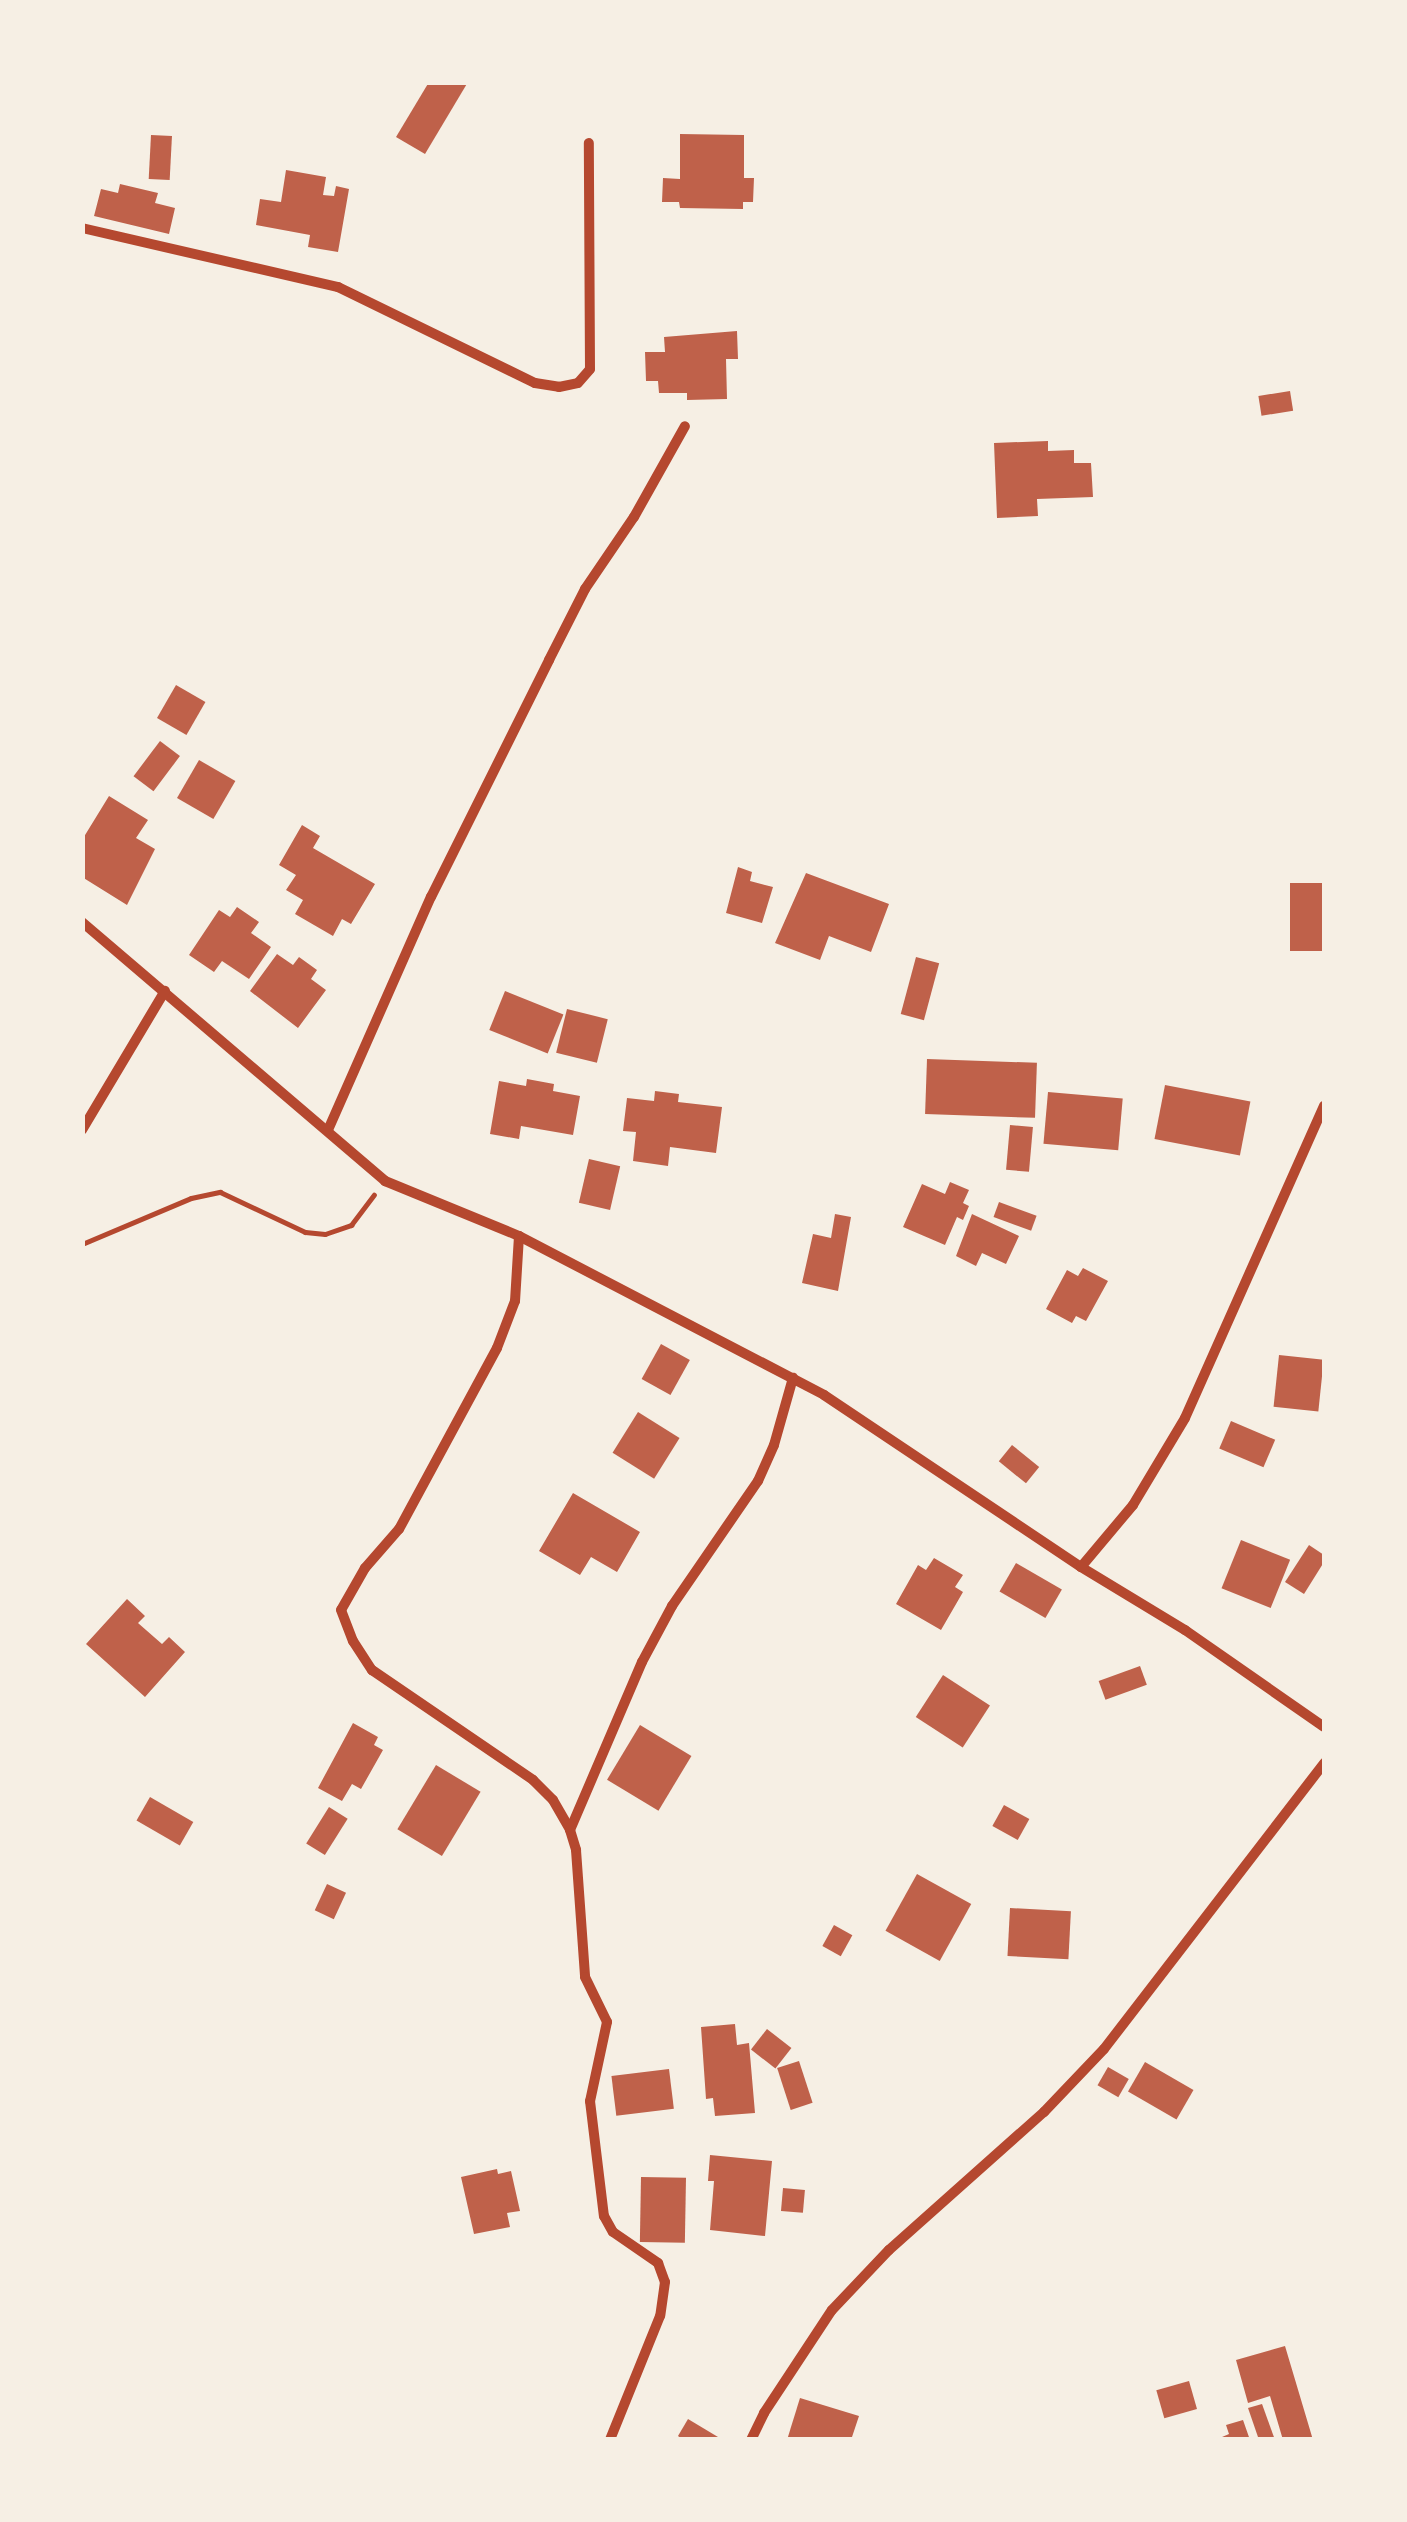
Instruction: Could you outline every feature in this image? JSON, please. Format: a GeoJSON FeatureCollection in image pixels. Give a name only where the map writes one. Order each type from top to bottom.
{"type":"FeatureCollection","features":[{"type":"Feature","properties":{"kind":"street"},"geometry":{"type":"LineString","coordinates":[[82,228],[338,286],[536,383],[578,383],[590,369],[589,143]]}},
{"type":"Feature","properties":{"kind":"street"},"geometry":{"type":"LineString","coordinates":[[328,1130],[431,897],[541,677],[586,590],[634,517],[685,426]]}},
{"type":"Feature","properties":{"kind":"street"},"geometry":{"type":"LineString","coordinates":[[82,922],[385,1181],[520,1236],[792,1378],[1081,1567],[1185,1630],[1324,1728]]}},
{"type":"Feature","properties":{"kind":"street"},"geometry":{"type":"LineString","coordinates":[[82,1130],[164,992]]}},
{"type":"Feature","properties":{"kind":"street"},"geometry":{"type":"LineString","coordinates":[[1081,1567],[1133,1505],[1185,1418],[1324,1106]]}},
{"type":"Feature","properties":{"kind":"street"},"geometry":{"type":"LineString","coordinates":[[520,1236],[515,1302],[498,1348],[399,1529],[365,1568],[342,1610],[353,1641],[372,1670],[497,1751],[533,1780],[553,1800],[570,1830],[576,1850],[585,1977],[607,2022],[590,2101],[604,2216],[613,2232],[658,2263],[665,2282],[660,2316],[610,2440]]}},
{"type":"Feature","properties":{"kind":"street"},"geometry":{"type":"LineString","coordinates":[[570,1830],[642,1662],[683,1590],[758,1481],[774,1445],[792,1378]]}},
{"type":"Feature","properties":{"kind":"street"},"geometry":{"type":"LineString","coordinates":[[751,2440],[764,2413],[832,2310],[889,2250],[962,2191],[1104,2049],[1324,1763]]}},
{"type":"Feature","properties":{"kind":"path"},"geometry":{"type":"LineString","coordinates":[[82,1244],[191,1198],[220,1192],[305,1232],[325,1234],[351,1225],[385,1181]]}},
{"type":"Feature","properties":{"kind":"building"},"geometry":{"type":"Polygon","coordinates":[[[429,82],[468,82],[425,154],[396,137],[429,82]]]}},
{"type":"Feature","properties":{"kind":"building"},"geometry":{"type":"Polygon","coordinates":[[[680,134],[744,135],[744,178],[754,178],[753,202],[743,202],[743,209],[680,208],[679,202],[662,202],[663,178],[680,179],[680,134]]]}},
{"type":"Feature","properties":{"kind":"building"},"geometry":{"type":"Polygon","coordinates":[[[151,135],[172,136],[170,180],[149,179],[151,135]]]}},
{"type":"Feature","properties":{"kind":"building"},"geometry":{"type":"Polygon","coordinates":[[[286,170],[326,177],[323,195],[334,196],[336,186],[349,189],[338,252],[308,247],[310,235],[256,225],[260,199],[281,202],[286,170]]]}},
{"type":"Feature","properties":{"kind":"building"},"geometry":{"type":"Polygon","coordinates":[[[120,184],[158,193],[155,203],[175,208],[169,234],[94,216],[101,189],[118,193],[120,184]]]}},
{"type":"Feature","properties":{"kind":"building"},"geometry":{"type":"Polygon","coordinates":[[[737,331],[738,359],[726,359],[727,399],[687,400],[687,393],[659,393],[658,381],[646,381],[645,352],[665,352],[664,337],[737,331]]]}},
{"type":"Feature","properties":{"kind":"building"},"geometry":{"type":"Polygon","coordinates":[[[1290,391],[1293,411],[1262,416],[1258,396],[1290,391]]]}},
{"type":"Feature","properties":{"kind":"building"},"geometry":{"type":"Polygon","coordinates":[[[1048,441],[1048,451],[1074,450],[1074,463],[1091,463],[1093,497],[1037,499],[1038,516],[997,518],[994,443],[1048,441]]]}},
{"type":"Feature","properties":{"kind":"building"},"geometry":{"type":"Polygon","coordinates":[[[176,685],[205,702],[186,735],[157,718],[176,685]]]}},
{"type":"Feature","properties":{"kind":"building"},"geometry":{"type":"Polygon","coordinates":[[[160,741],[180,756],[153,791],[134,776],[160,741]]]}},
{"type":"Feature","properties":{"kind":"building"},"geometry":{"type":"Polygon","coordinates":[[[199,760],[235,781],[213,819],[177,798],[199,760]]]}},
{"type":"Feature","properties":{"kind":"building"},"geometry":{"type":"Polygon","coordinates":[[[109,796],[148,820],[136,838],[155,849],[127,905],[82,877],[82,840],[109,796]]]}},
{"type":"Feature","properties":{"kind":"building"},"geometry":{"type":"Polygon","coordinates":[[[302,825],[320,836],[313,848],[375,884],[351,924],[342,919],[333,936],[295,914],[303,900],[286,890],[296,875],[279,865],[302,825]]]}},
{"type":"Feature","properties":{"kind":"building"},"geometry":{"type":"Polygon","coordinates":[[[738,867],[752,872],[750,881],[773,887],[762,923],[726,913],[738,867]]]}},
{"type":"Feature","properties":{"kind":"building"},"geometry":{"type":"Polygon","coordinates":[[[806,873],[889,904],[871,952],[829,936],[820,960],[775,943],[806,873]]]}},
{"type":"Feature","properties":{"kind":"building"},"geometry":{"type":"Polygon","coordinates":[[[1290,883],[1324,883],[1324,951],[1290,951],[1290,883]]]}},
{"type":"Feature","properties":{"kind":"building"},"geometry":{"type":"Polygon","coordinates":[[[237,907],[259,922],[251,933],[271,947],[249,979],[222,961],[214,972],[189,955],[219,910],[230,917],[237,907]]]}},
{"type":"Feature","properties":{"kind":"building"},"geometry":{"type":"Polygon","coordinates":[[[277,954],[293,965],[299,957],[317,970],[311,979],[326,990],[298,1028],[250,991],[277,954]]]}},
{"type":"Feature","properties":{"kind":"building"},"geometry":{"type":"Polygon","coordinates":[[[916,957],[939,963],[924,1020],[901,1014],[916,957]]]}},
{"type":"Feature","properties":{"kind":"building"},"geometry":{"type":"Polygon","coordinates":[[[505,991],[563,1015],[548,1054],[489,1030],[505,991]]]}},
{"type":"Feature","properties":{"kind":"building"},"geometry":{"type":"Polygon","coordinates":[[[567,1009],[608,1019],[597,1063],[556,1053],[567,1009]]]}},
{"type":"Feature","properties":{"kind":"building"},"geometry":{"type":"Polygon","coordinates":[[[927,1059],[1037,1063],[1035,1118],[925,1114],[927,1059]]]}},
{"type":"Feature","properties":{"kind":"building"},"geometry":{"type":"Polygon","coordinates":[[[527,1079],[554,1084],[553,1091],[580,1096],[573,1135],[521,1126],[519,1139],[490,1134],[499,1081],[526,1086],[527,1079]]]}},
{"type":"Feature","properties":{"kind":"building"},"geometry":{"type":"Polygon","coordinates":[[[1165,1085],[1250,1102],[1240,1156],[1155,1139],[1165,1085]]]}},
{"type":"Feature","properties":{"kind":"building"},"geometry":{"type":"Polygon","coordinates":[[[655,1091],[679,1094],[678,1102],[722,1107],[716,1153],[670,1147],[668,1166],[633,1161],[636,1132],[623,1131],[627,1098],[654,1101],[655,1091]]]}},
{"type":"Feature","properties":{"kind":"building"},"geometry":{"type":"Polygon","coordinates":[[[1048,1092],[1123,1099],[1118,1150],[1043,1144],[1048,1092]]]}},
{"type":"Feature","properties":{"kind":"building"},"geometry":{"type":"Polygon","coordinates":[[[1010,1125],[1033,1127],[1029,1172],[1006,1170],[1010,1125]]]}},
{"type":"Feature","properties":{"kind":"building"},"geometry":{"type":"Polygon","coordinates":[[[589,1159],[620,1166],[610,1210],[579,1203],[589,1159]]]}},
{"type":"Feature","properties":{"kind":"building"},"geometry":{"type":"Polygon","coordinates":[[[950,1182],[969,1190],[963,1203],[969,1206],[963,1220],[957,1217],[945,1245],[903,1227],[922,1184],[945,1194],[950,1182]]]}},
{"type":"Feature","properties":{"kind":"building"},"geometry":{"type":"Polygon","coordinates":[[[999,1202],[1037,1216],[1031,1231],[994,1217],[999,1202]]]}},
{"type":"Feature","properties":{"kind":"building"},"geometry":{"type":"Polygon","coordinates":[[[835,1214],[851,1217],[838,1291],[802,1283],[813,1234],[831,1238],[835,1214]]]}},
{"type":"Feature","properties":{"kind":"building"},"geometry":{"type":"Polygon","coordinates":[[[972,1214],[1019,1236],[1006,1264],[982,1253],[976,1266],[956,1256],[972,1214]]]}},
{"type":"Feature","properties":{"kind":"building"},"geometry":{"type":"Polygon","coordinates":[[[1083,1268],[1108,1281],[1086,1321],[1076,1316],[1072,1323],[1046,1309],[1067,1270],[1078,1276],[1083,1268]]]}},
{"type":"Feature","properties":{"kind":"building"},"geometry":{"type":"Polygon","coordinates":[[[661,1344],[690,1360],[670,1395],[642,1379],[661,1344]]]}},
{"type":"Feature","properties":{"kind":"building"},"geometry":{"type":"Polygon","coordinates":[[[1279,1355],[1324,1360],[1318,1411],[1274,1407],[1279,1355]]]}},
{"type":"Feature","properties":{"kind":"building"},"geometry":{"type":"Polygon","coordinates":[[[638,1412],[680,1438],[654,1479],[613,1453],[638,1412]]]}},
{"type":"Feature","properties":{"kind":"building"},"geometry":{"type":"Polygon","coordinates":[[[1231,1421],[1275,1440],[1263,1467],[1219,1449],[1231,1421]]]}},
{"type":"Feature","properties":{"kind":"building"},"geometry":{"type":"Polygon","coordinates":[[[1012,1445],[1039,1467],[1026,1483],[999,1461],[1012,1445]]]}},
{"type":"Feature","properties":{"kind":"building"},"geometry":{"type":"Polygon","coordinates":[[[573,1493],[640,1532],[617,1572],[591,1557],[580,1575],[539,1551],[573,1493]]]}},
{"type":"Feature","properties":{"kind":"building"},"geometry":{"type":"Polygon","coordinates":[[[1241,1540],[1290,1560],[1271,1608],[1222,1588],[1241,1540]]]}},
{"type":"Feature","properties":{"kind":"building"},"geometry":{"type":"Polygon","coordinates":[[[1309,1545],[1324,1555],[1324,1562],[1304,1594],[1285,1582],[1309,1545]]]}},
{"type":"Feature","properties":{"kind":"building"},"geometry":{"type":"Polygon","coordinates":[[[934,1558],[963,1575],[955,1587],[963,1592],[941,1630],[896,1604],[918,1565],[926,1570],[934,1558]]]}},
{"type":"Feature","properties":{"kind":"building"},"geometry":{"type":"Polygon","coordinates":[[[1016,1563],[1062,1589],[1045,1618],[1000,1592],[1016,1563]]]}},
{"type":"Feature","properties":{"kind":"building"},"geometry":{"type":"Polygon","coordinates":[[[127,1599],[145,1616],[138,1623],[162,1644],[169,1637],[185,1652],[145,1697],[86,1644],[127,1599]]]}},
{"type":"Feature","properties":{"kind":"building"},"geometry":{"type":"Polygon","coordinates":[[[1140,1666],[1147,1685],[1105,1700],[1099,1681],[1140,1666]]]}},
{"type":"Feature","properties":{"kind":"building"},"geometry":{"type":"Polygon","coordinates":[[[943,1675],[990,1705],[963,1747],[916,1717],[943,1675]]]}},
{"type":"Feature","properties":{"kind":"building"},"geometry":{"type":"Polygon","coordinates":[[[353,1723],[378,1737],[374,1745],[383,1750],[361,1789],[352,1784],[342,1801],[318,1788],[353,1723]]]}},
{"type":"Feature","properties":{"kind":"building"},"geometry":{"type":"Polygon","coordinates":[[[640,1725],[691,1756],[658,1811],[607,1780],[640,1725]]]}},
{"type":"Feature","properties":{"kind":"building"},"geometry":{"type":"Polygon","coordinates":[[[436,1765],[481,1792],[442,1856],[397,1829],[436,1765]]]}},
{"type":"Feature","properties":{"kind":"building"},"geometry":{"type":"Polygon","coordinates":[[[150,1797],[193,1822],[180,1845],[136,1820],[150,1797]]]}},
{"type":"Feature","properties":{"kind":"building"},"geometry":{"type":"Polygon","coordinates":[[[1004,1805],[1029,1819],[1018,1840],[992,1826],[1004,1805]]]}},
{"type":"Feature","properties":{"kind":"building"},"geometry":{"type":"Polygon","coordinates":[[[329,1807],[348,1819],[325,1855],[306,1843],[329,1807]]]}},
{"type":"Feature","properties":{"kind":"building"},"geometry":{"type":"Polygon","coordinates":[[[917,1874],[971,1904],[940,1961],[885,1931],[917,1874]]]}},
{"type":"Feature","properties":{"kind":"building"},"geometry":{"type":"Polygon","coordinates":[[[327,1884],[346,1893],[334,1919],[315,1910],[327,1884]]]}},
{"type":"Feature","properties":{"kind":"building"},"geometry":{"type":"Polygon","coordinates":[[[1010,1908],[1071,1911],[1068,1959],[1007,1956],[1010,1908]]]}},
{"type":"Feature","properties":{"kind":"building"},"geometry":{"type":"Polygon","coordinates":[[[834,1925],[852,1935],[841,1956],[822,1946],[834,1925]]]}},
{"type":"Feature","properties":{"kind":"building"},"geometry":{"type":"Polygon","coordinates":[[[735,2024],[737,2045],[749,2043],[755,2113],[715,2116],[713,2098],[706,2099],[701,2027],[735,2024]]]}},
{"type":"Feature","properties":{"kind":"building"},"geometry":{"type":"Polygon","coordinates":[[[767,2029],[791,2048],[775,2069],[751,2049],[767,2029]]]}},
{"type":"Feature","properties":{"kind":"building"},"geometry":{"type":"Polygon","coordinates":[[[799,2061],[813,2103],[791,2110],[777,2068],[799,2061]]]}},
{"type":"Feature","properties":{"kind":"building"},"geometry":{"type":"Polygon","coordinates":[[[1145,2062],[1193,2090],[1176,2119],[1128,2091],[1145,2062]]]}},
{"type":"Feature","properties":{"kind":"building"},"geometry":{"type":"Polygon","coordinates":[[[1108,2067],[1129,2079],[1118,2097],[1098,2085],[1108,2067]]]}},
{"type":"Feature","properties":{"kind":"building"},"geometry":{"type":"Polygon","coordinates":[[[669,2069],[674,2109],[616,2116],[611,2076],[669,2069]]]}},
{"type":"Feature","properties":{"kind":"building"},"geometry":{"type":"Polygon","coordinates":[[[710,2155],[772,2161],[765,2236],[710,2230],[714,2181],[708,2181],[710,2155]]]}},
{"type":"Feature","properties":{"kind":"building"},"geometry":{"type":"Polygon","coordinates":[[[497,2169],[498,2174],[511,2171],[520,2211],[507,2213],[510,2227],[474,2234],[461,2177],[497,2169]]]}},
{"type":"Feature","properties":{"kind":"building"},"geometry":{"type":"Polygon","coordinates":[[[641,2177],[686,2178],[685,2243],[640,2242],[641,2177]]]}},
{"type":"Feature","properties":{"kind":"building"},"geometry":{"type":"Polygon","coordinates":[[[783,2188],[805,2190],[803,2213],[781,2211],[783,2188]]]}},
{"type":"Feature","properties":{"kind":"building"},"geometry":{"type":"Polygon","coordinates":[[[1285,2346],[1313,2440],[1283,2440],[1270,2396],[1248,2403],[1236,2360],[1285,2346]]]}},
{"type":"Feature","properties":{"kind":"building"},"geometry":{"type":"Polygon","coordinates":[[[1189,2381],[1197,2409],[1164,2418],[1156,2390],[1189,2381]]]}},
{"type":"Feature","properties":{"kind":"building"},"geometry":{"type":"Polygon","coordinates":[[[800,2398],[859,2416],[851,2440],[787,2440],[800,2398]]]}},
{"type":"Feature","properties":{"kind":"building"},"geometry":{"type":"Polygon","coordinates":[[[1262,2404],[1275,2440],[1259,2440],[1248,2408],[1262,2404]]]}},
{"type":"Feature","properties":{"kind":"building"},"geometry":{"type":"Polygon","coordinates":[[[688,2419],[723,2440],[683,2440],[678,2436],[688,2419]]]}},
{"type":"Feature","properties":{"kind":"building"},"geometry":{"type":"Polygon","coordinates":[[[1243,2420],[1250,2440],[1215,2440],[1229,2434],[1226,2425],[1243,2420]]]}}]}
